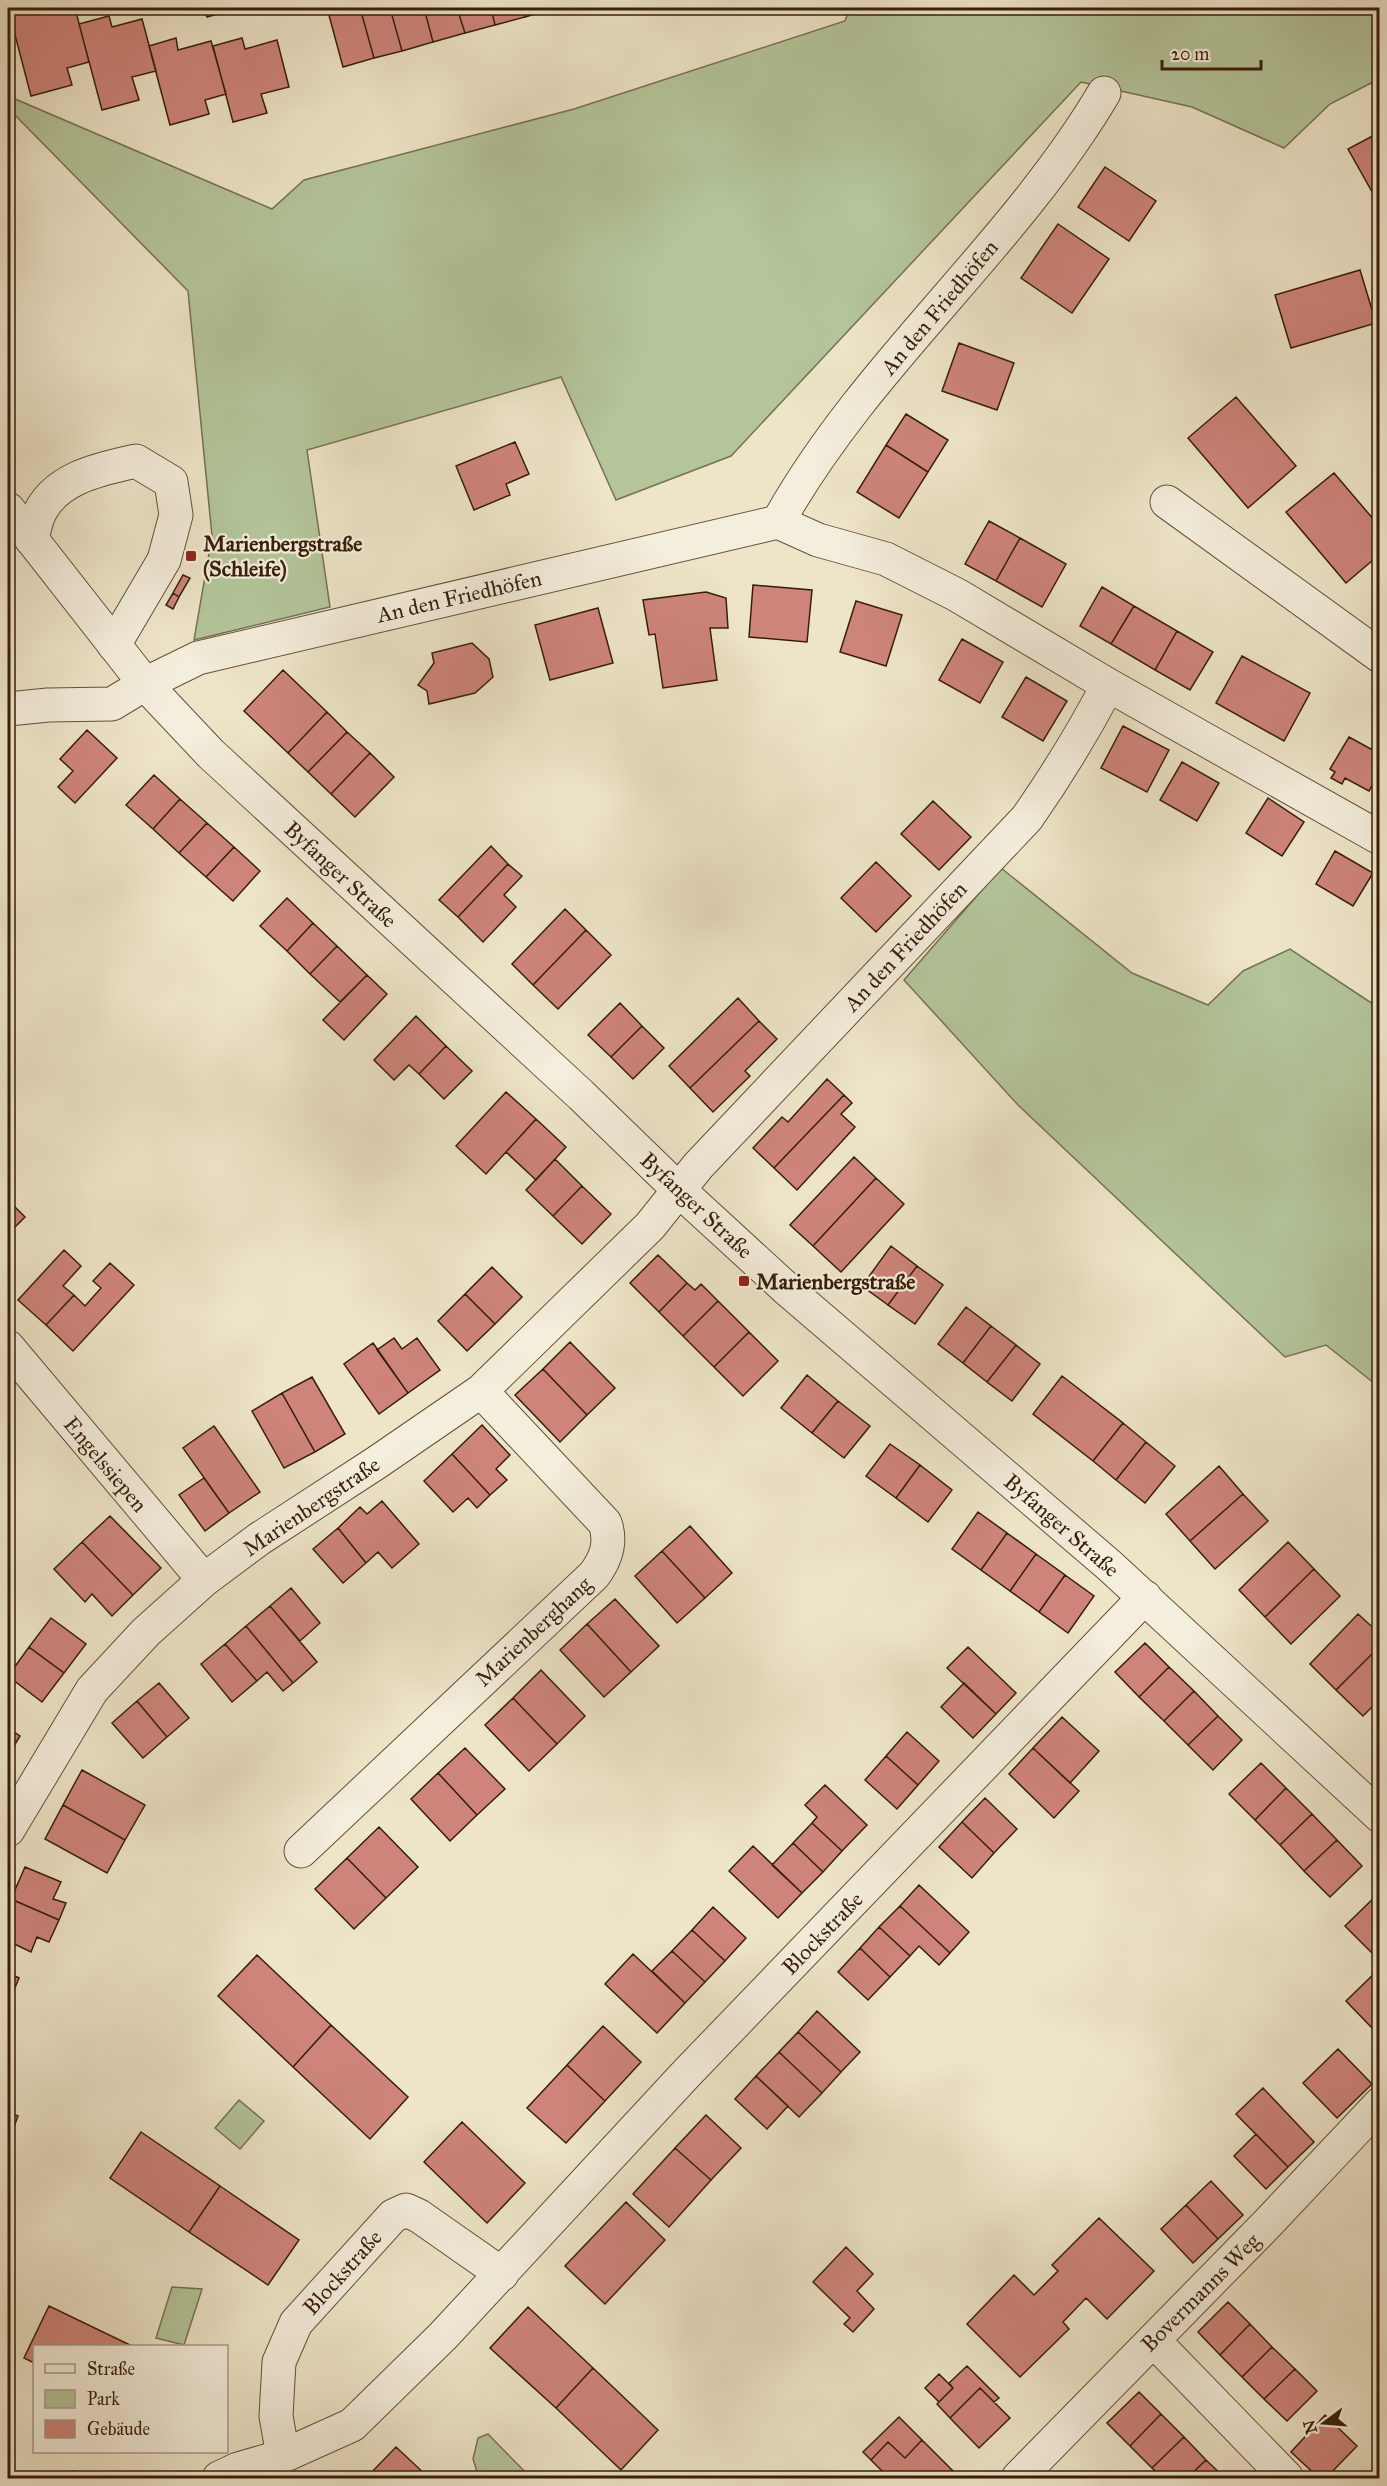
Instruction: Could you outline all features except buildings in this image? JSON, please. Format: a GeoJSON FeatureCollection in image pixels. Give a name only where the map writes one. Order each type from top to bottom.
{"type":"FeatureCollection","features":[{"type":"Feature","properties":{"kind":"street","name":"An den Friedhöfen"},"geometry":{"type":"LineString","coordinates":[[145,684],[198,658],[778,522],[814,460],[1020,209],[1083,129],[1104,93]]}},
{"type":"Feature","properties":{"kind":"street"},"geometry":{"type":"LineString","coordinates":[[32,540],[37,517],[46,501],[70,481],[104,468],[136,461],[171,482],[176,515],[164,560],[114,645]]}},
{"type":"Feature","properties":{"kind":"street"},"geometry":{"type":"LineString","coordinates":[[1167,502],[1380,656]]}},
{"type":"Feature","properties":{"kind":"street","name":"Byfanger Straße"},"geometry":{"type":"LineString","coordinates":[[8,510],[145,684],[211,754],[581,1095],[680,1191],[789,1291],[1145,1597],[1380,1816]]}},
{"type":"Feature","properties":{"kind":"street"},"geometry":{"type":"LineString","coordinates":[[778,522],[818,540],[886,559],[957,595],[1108,685],[1380,838]]}},
{"type":"Feature","properties":{"kind":"street"},"geometry":{"type":"LineString","coordinates":[[8,709],[48,705],[112,704],[145,684]]}},
{"type":"Feature","properties":{"kind":"street","name":"An den Friedhöfen"},"geometry":{"type":"LineString","coordinates":[[680,1191],[699,1166],[1027,818],[1054,780],[1108,685]]}},
{"type":"Feature","properties":{"kind":"street","name":"Marienbergstraße"},"geometry":{"type":"LineString","coordinates":[[8,1830],[92,1690],[146,1632],[204,1580],[259,1539],[481,1391],[650,1226],[680,1191]]}},
{"type":"Feature","properties":{"kind":"street","name":"Engelssiepen"},"geometry":{"type":"LineString","coordinates":[[8,1347],[204,1580]]}},
{"type":"Feature","properties":{"kind":"street","name":"Marienberghang"},"geometry":{"type":"LineString","coordinates":[[301,1851],[594,1575],[604,1562],[608,1539],[605,1523],[481,1391]]}},
{"type":"Feature","properties":{"kind":"street","name":"Blockstraße"},"geometry":{"type":"LineString","coordinates":[[219,2478],[238,2469],[283,2456],[352,2425],[443,2336],[695,2066],[1145,1597]]}},
{"type":"Feature","properties":{"kind":"street","name":"Bovermanns Weg"},"geometry":{"type":"LineString","coordinates":[[1018,2478],[1267,2224],[1380,2104]]}},
{"type":"Feature","properties":{"kind":"street","name":"Blockstraße"},"geometry":{"type":"LineString","coordinates":[[283,2456],[276,2416],[279,2362],[296,2323],[393,2216],[406,2210],[419,2216],[502,2274]]}},
{"type":"Feature","properties":{"kind":"street"},"geometry":{"type":"LineString","coordinates":[[1152,2340],[1287,2478]]}},
{"type":"Feature","properties":{"kind":"green space"},"geometry":{"type":"Polygon","coordinates":[[[850,8],[1379,8],[1379,79],[1330,104],[1284,148],[1192,107],[1081,82],[731,456],[616,500],[561,377],[307,450],[330,607],[194,640],[212,536],[188,291],[8,108],[8,96],[272,209],[304,180],[574,109],[845,21],[850,8]]]}},
{"type":"Feature","properties":{"kind":"green space"},"geometry":{"type":"Polygon","coordinates":[[[1001,868],[1132,973],[1208,1005],[1243,971],[1290,949],[1379,1008],[1379,1387],[1326,1345],[1285,1357],[1018,1105],[904,980],[1001,868]]]}},
{"type":"Feature","properties":{"kind":"green space"},"geometry":{"type":"Polygon","coordinates":[[[239,2100],[264,2121],[240,2149],[215,2128],[239,2100]]]}},
{"type":"Feature","properties":{"kind":"green space"},"geometry":{"type":"Polygon","coordinates":[[[172,2287],[202,2289],[184,2345],[156,2338],[172,2287]]]}},
{"type":"Feature","properties":{"kind":"green space"},"geometry":{"type":"Polygon","coordinates":[[[488,2434],[531,2478],[479,2478],[473,2459],[478,2438],[488,2434]]]}},
{"type":"Feature","properties":{"kind":"place","name":"Marienbergstraße (Schleife)"},"geometry":{"type":"Point","coordinates":[191,556]}},
{"type":"Feature","properties":{"kind":"place","name":"Marienbergstraße"},"geometry":{"type":"Point","coordinates":[744,1281]}}]}
